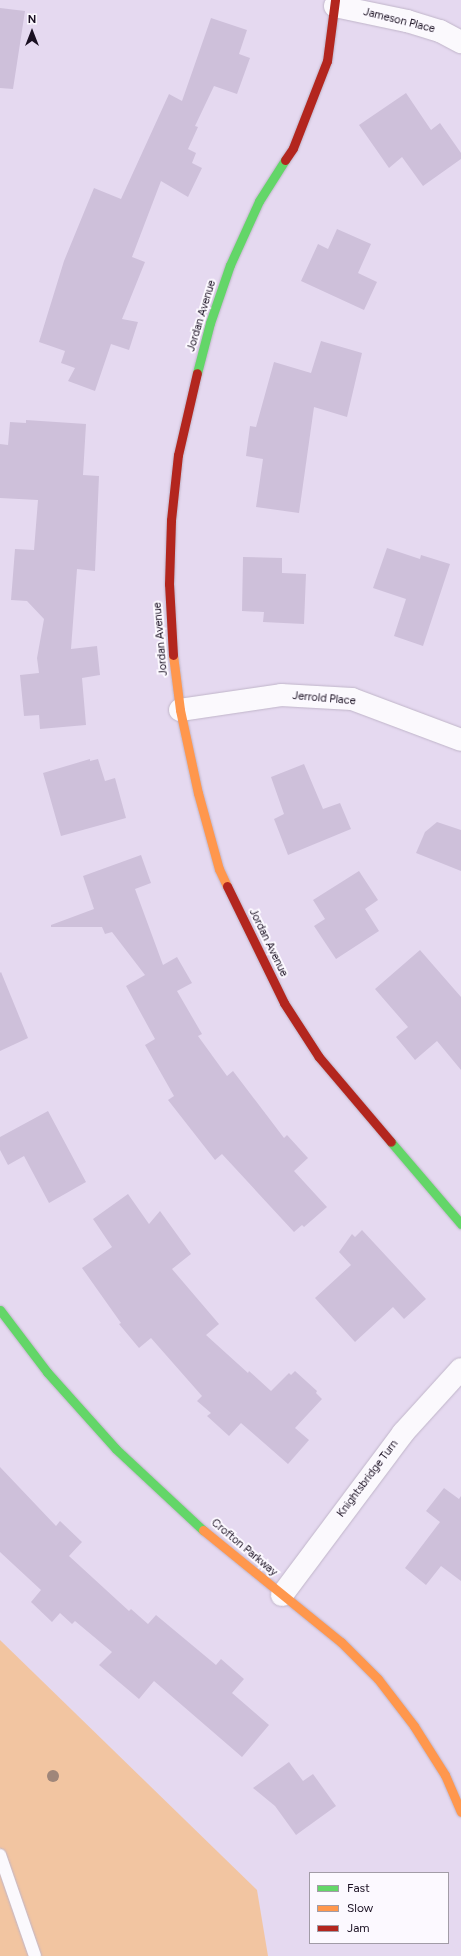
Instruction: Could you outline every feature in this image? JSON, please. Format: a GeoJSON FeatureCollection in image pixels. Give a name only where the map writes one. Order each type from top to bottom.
{"type":"FeatureCollection","features":[{"type":"Feature","properties":{"kind":"street","name":"Jameson Place"},"geometry":{"type":"LineString","coordinates":[[335,3],[440,31],[461,42]]}},
{"type":"Feature","properties":{"kind":"street","name":"Jordan Avenue"},"geometry":{"type":"LineString","coordinates":[[335,3],[327,61],[293,148],[259,201],[230,265],[210,323],[178,455],[169,584],[180,710],[198,793],[219,869],[284,1003],[318,1057],[461,1224]]}},
{"type":"Feature","properties":{"kind":"street","name":"Jerrold Place"},"geometry":{"type":"LineString","coordinates":[[180,710],[281,695],[352,699],[461,740]]}},
{"type":"Feature","properties":{"kind":"street","name":"Crofton Parkway"},"geometry":{"type":"LineString","coordinates":[[0,1310],[47,1372],[116,1449],[205,1532],[341,1642],[378,1679],[414,1726],[445,1775],[461,1812]]}},
{"type":"Feature","properties":{"kind":"street","name":"Knightsbridge Turn"},"geometry":{"type":"LineString","coordinates":[[282,1595],[403,1432],[461,1369]]}},
{"type":"Feature","properties":{"kind":"lane"},"geometry":{"type":"LineString","coordinates":[[0,1855],[35,1956]]}},
{"type":"Feature","properties":{"kind":"shaded area"},"geometry":{"type":"Polygon","coordinates":[[[0,1640],[257,1890],[268,1956],[0,1956],[0,1640]]]}},
{"type":"Feature","properties":{"kind":"building"},"geometry":{"type":"Polygon","coordinates":[[[0,8],[25,11],[13,89],[0,88],[0,8]]]}},
{"type":"Feature","properties":{"kind":"building"},"geometry":{"type":"Polygon","coordinates":[[[211,18],[247,30],[239,54],[250,58],[237,94],[214,86],[195,126],[198,127],[188,149],[196,153],[192,163],[202,168],[188,197],[161,181],[132,257],[145,262],[122,319],[138,322],[129,350],[111,344],[95,391],[68,381],[75,368],[61,363],[65,351],[39,342],[64,261],[94,188],[121,199],[169,94],[182,101],[211,18]]]}},
{"type":"Feature","properties":{"kind":"building"},"geometry":{"type":"Polygon","coordinates":[[[406,93],[431,130],[440,123],[461,153],[461,159],[423,186],[402,157],[389,168],[359,125],[406,93]]]}},
{"type":"Feature","properties":{"kind":"building"},"geometry":{"type":"Polygon","coordinates":[[[337,229],[371,244],[358,273],[377,282],[364,310],[301,281],[318,244],[328,249],[337,229]]]}},
{"type":"Feature","properties":{"kind":"building"},"geometry":{"type":"Polygon","coordinates":[[[321,341],[362,353],[347,417],[314,407],[299,513],[256,507],[263,459],[246,456],[250,426],[256,427],[274,362],[311,373],[321,341]]]}},
{"type":"Feature","properties":{"kind":"building"},"geometry":{"type":"Polygon","coordinates":[[[26,420],[86,424],[83,475],[99,476],[95,571],[77,569],[71,649],[97,646],[100,675],[82,678],[86,725],[40,729],[39,715],[24,716],[20,675],[39,673],[37,658],[44,619],[27,601],[11,600],[15,549],[34,550],[38,500],[0,498],[0,444],[8,445],[10,422],[26,423],[26,420]]]}},
{"type":"Feature","properties":{"kind":"building"},"geometry":{"type":"Polygon","coordinates":[[[387,548],[420,559],[421,555],[450,564],[423,646],[394,636],[406,599],[373,588],[387,548]]]}},
{"type":"Feature","properties":{"kind":"building"},"geometry":{"type":"Polygon","coordinates":[[[243,557],[282,558],[282,573],[306,574],[304,624],[263,622],[264,612],[242,611],[243,557]]]}},
{"type":"Feature","properties":{"kind":"building"},"geometry":{"type":"Polygon","coordinates":[[[90,759],[90,761],[98,759],[105,781],[115,778],[126,818],[61,836],[43,773],[90,759]]]}},
{"type":"Feature","properties":{"kind":"building"},"geometry":{"type":"Polygon","coordinates":[[[304,764],[323,809],[340,803],[351,829],[288,855],[274,819],[284,814],[271,777],[304,764]]]}},
{"type":"Feature","properties":{"kind":"building"},"geometry":{"type":"Polygon","coordinates":[[[437,822],[461,830],[461,871],[416,853],[425,832],[437,822]]]}},
{"type":"Feature","properties":{"kind":"building"},"geometry":{"type":"Polygon","coordinates":[[[141,855],[151,883],[135,889],[163,965],[177,957],[192,983],[177,991],[202,1034],[198,1036],[227,1076],[233,1071],[284,1138],[287,1135],[308,1158],[294,1171],[327,1207],[304,1227],[302,1225],[294,1232],[222,1154],[215,1160],[168,1100],[174,1096],[145,1045],[155,1039],[126,986],[145,975],[112,932],[105,934],[102,927],[51,927],[51,925],[94,909],[83,876],[141,855]]]}},
{"type":"Feature","properties":{"kind":"building"},"geometry":{"type":"Polygon","coordinates":[[[359,871],[378,900],[365,909],[379,931],[336,959],[314,926],[325,919],[313,900],[359,871]]]}},
{"type":"Feature","properties":{"kind":"building"},"geometry":{"type":"Polygon","coordinates":[[[420,950],[461,997],[461,1070],[437,1041],[415,1060],[396,1037],[408,1027],[375,989],[420,950]]]}},
{"type":"Feature","properties":{"kind":"building"},"geometry":{"type":"Polygon","coordinates":[[[1,972],[28,1038],[0,1051],[0,973],[1,972]]]}},
{"type":"Feature","properties":{"kind":"building"},"geometry":{"type":"Polygon","coordinates":[[[48,1111],[86,1182],[49,1203],[24,1156],[8,1165],[0,1150],[0,1137],[48,1111]]]}},
{"type":"Feature","properties":{"kind":"building"},"geometry":{"type":"Polygon","coordinates":[[[128,1194],[149,1224],[160,1211],[191,1254],[172,1269],[219,1324],[206,1335],[248,1373],[249,1371],[271,1391],[289,1373],[291,1375],[295,1371],[317,1391],[316,1393],[322,1399],[295,1428],[309,1440],[288,1464],[241,1423],[229,1436],[207,1416],[211,1413],[197,1401],[202,1396],[151,1338],[139,1348],[119,1324],[121,1323],[82,1268],[112,1247],[93,1219],[128,1194]]]}},
{"type":"Feature","properties":{"kind":"building"},"geometry":{"type":"Polygon","coordinates":[[[362,1230],[426,1299],[404,1319],[393,1307],[355,1342],[315,1298],[351,1265],[339,1252],[352,1234],[355,1237],[362,1230]]]}},
{"type":"Feature","properties":{"kind":"building"},"geometry":{"type":"Polygon","coordinates":[[[0,1467],[56,1526],[60,1521],[82,1542],[69,1556],[129,1611],[131,1609],[148,1624],[156,1615],[216,1665],[221,1659],[244,1679],[232,1693],[269,1725],[242,1757],[154,1681],[139,1699],[99,1665],[112,1652],[75,1621],[72,1624],[60,1613],[52,1622],[31,1602],[41,1590],[0,1552],[0,1467]]]}},
{"type":"Feature","properties":{"kind":"building"},"geometry":{"type":"Polygon","coordinates":[[[444,1488],[459,1499],[461,1496],[461,1581],[441,1566],[426,1585],[405,1568],[440,1522],[426,1511],[444,1488]]]}},
{"type":"Feature","properties":{"kind":"building"},"geometry":{"type":"Polygon","coordinates":[[[289,1762],[303,1781],[313,1774],[336,1806],[296,1835],[275,1806],[253,1788],[289,1762]]]}},
{"type":"Feature","properties":{"kind":"traffic: fast"},"geometry":{"type":"LineString","coordinates":[[197,373],[210,323],[230,265],[259,201],[285,160]]}},
{"type":"Feature","properties":{"kind":"traffic: fast"},"geometry":{"type":"LineString","coordinates":[[391,1142],[461,1224]]}},
{"type":"Feature","properties":{"kind":"traffic: fast"},"geometry":{"type":"LineString","coordinates":[[0,1310],[47,1372],[116,1449],[203,1530]]}},
{"type":"Feature","properties":{"kind":"traffic: slow"},"geometry":{"type":"LineString","coordinates":[[173,655],[180,710],[198,793],[219,869],[227,886]]}},
{"type":"Feature","properties":{"kind":"traffic: slow"},"geometry":{"type":"LineString","coordinates":[[203,1530],[341,1642],[378,1679],[414,1726],[445,1775],[461,1812]]}},
{"type":"Feature","properties":{"kind":"traffic: jam"},"geometry":{"type":"LineString","coordinates":[[285,160],[293,148],[327,61],[335,0]]}},
{"type":"Feature","properties":{"kind":"traffic: jam"},"geometry":{"type":"LineString","coordinates":[[173,655],[169,584],[171,520],[178,455],[197,373]]}},
{"type":"Feature","properties":{"kind":"traffic: jam"},"geometry":{"type":"LineString","coordinates":[[227,886],[284,1003],[319,1057],[391,1142]]}}]}
